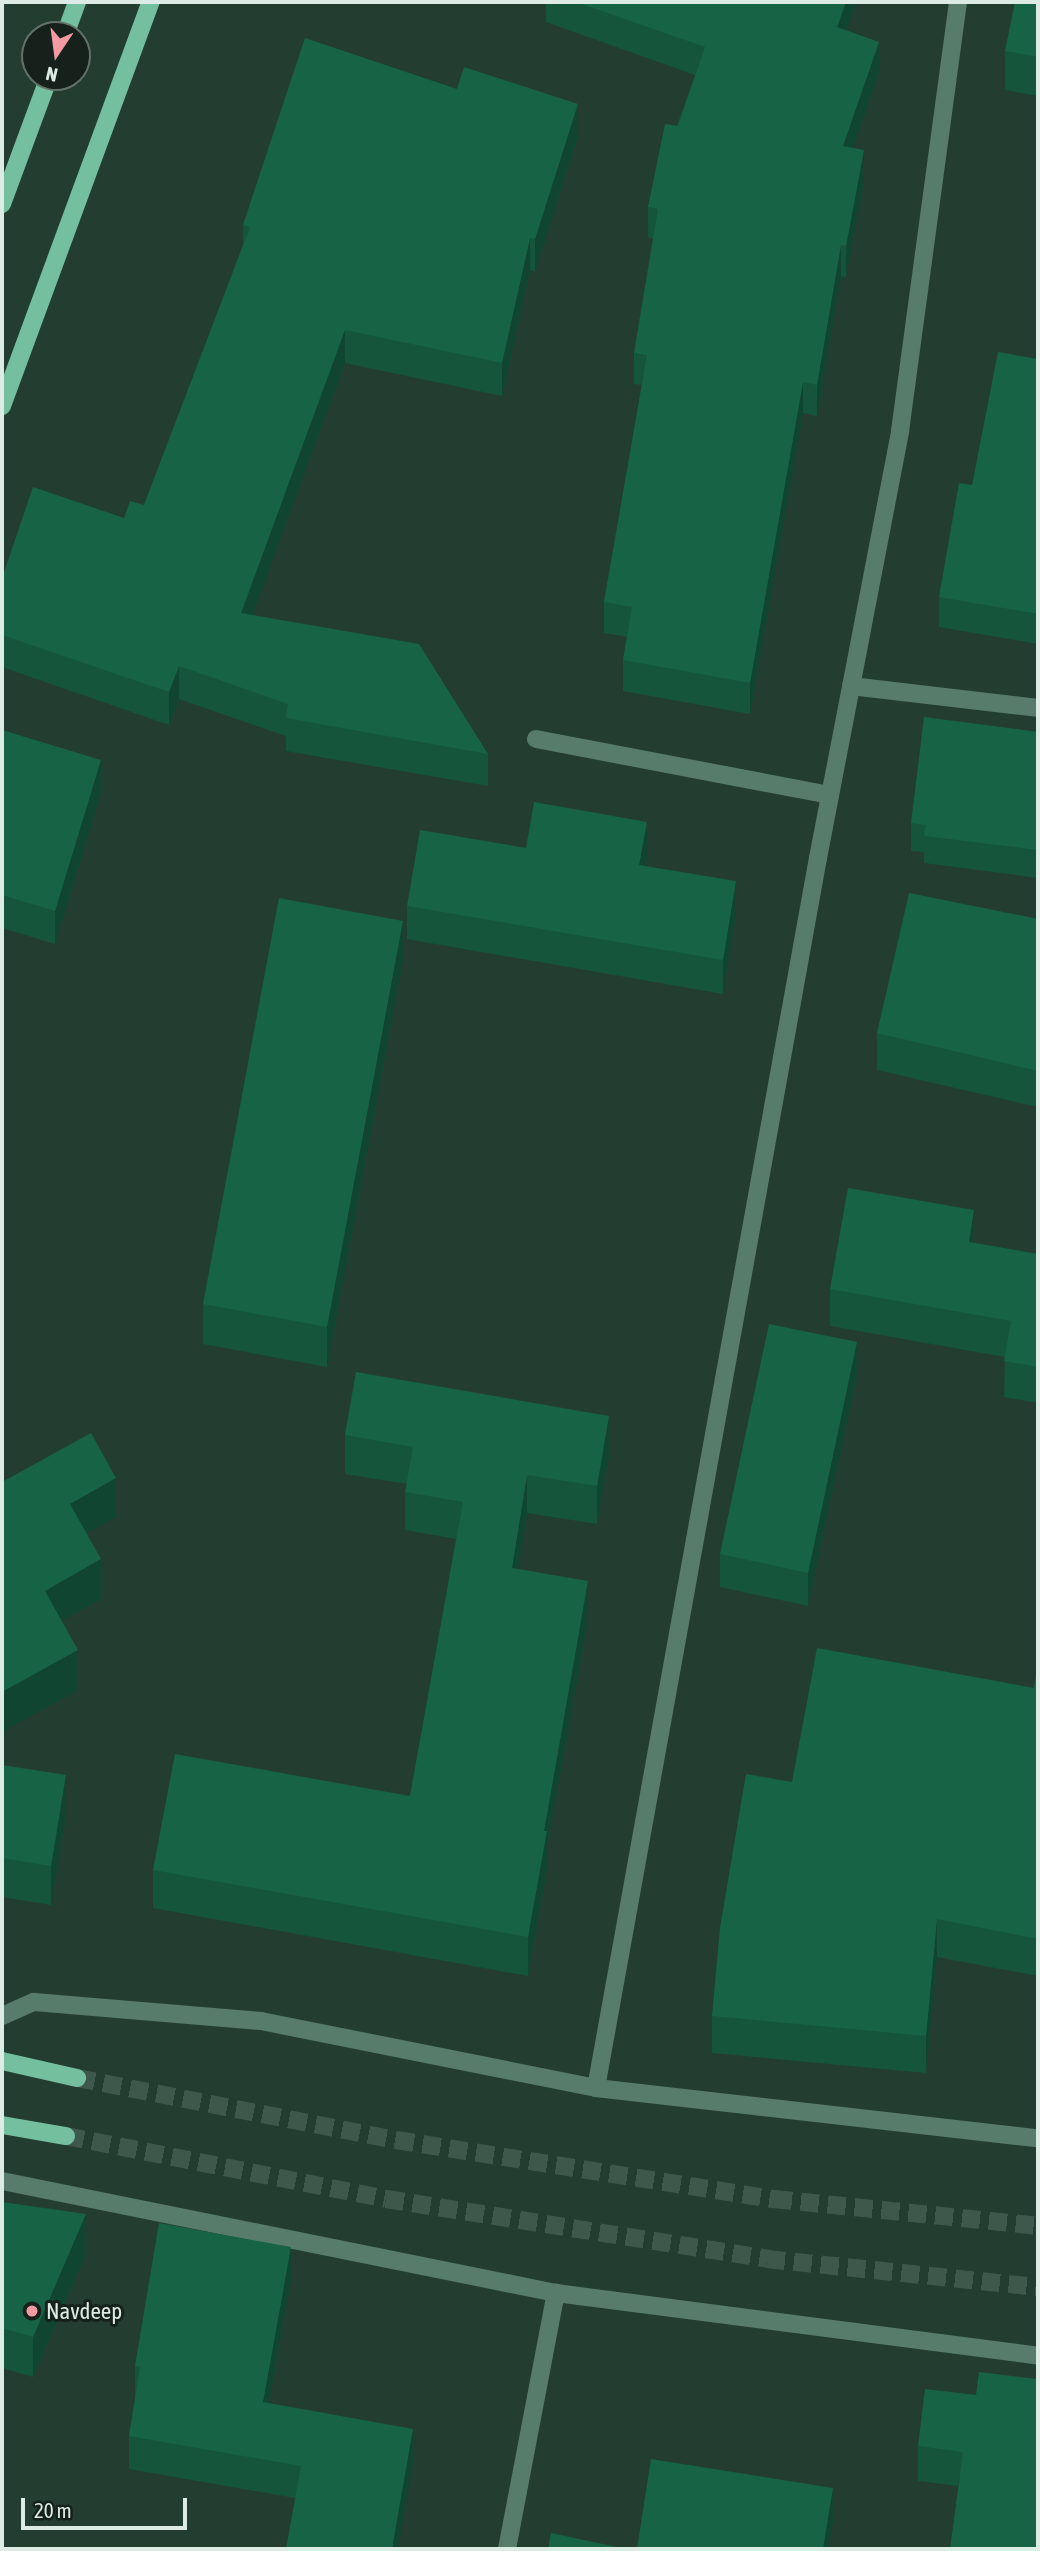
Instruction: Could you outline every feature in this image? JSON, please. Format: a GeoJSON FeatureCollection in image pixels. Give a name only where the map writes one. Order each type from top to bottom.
{"type":"FeatureCollection","features":[{"type":"Feature","properties":{"kind":"main road"},"geometry":{"type":"LineString","coordinates":[[70,21],[77,2]]}},
{"type":"Feature","properties":{"kind":"main road"},"geometry":{"type":"LineString","coordinates":[[2,406],[151,2]]}},
{"type":"Feature","properties":{"kind":"main road"},"geometry":{"type":"LineString","coordinates":[[2,204],[44,91]]}},
{"type":"Feature","properties":{"kind":"main road"},"geometry":{"type":"LineString","coordinates":[[2,2061],[78,2078]]}},
{"type":"Feature","properties":{"kind":"main road"},"geometry":{"type":"LineString","coordinates":[[2,2125],[66,2136]]}},
{"type":"Feature","properties":{"kind":"street"},"geometry":{"type":"LineString","coordinates":[[596,2088],[851,685],[900,431],[958,2]]}},
{"type":"Feature","properties":{"kind":"street"},"geometry":{"type":"LineString","coordinates":[[851,685],[1038,708]]}},
{"type":"Feature","properties":{"kind":"street"},"geometry":{"type":"LineString","coordinates":[[536,739],[831,795]]}},
{"type":"Feature","properties":{"kind":"street"},"geometry":{"type":"LineString","coordinates":[[2,2016],[34,2002],[261,2021],[596,2088],[1038,2138]]}},
{"type":"Feature","properties":{"kind":"street"},"geometry":{"type":"LineString","coordinates":[[2,2181],[556,2293],[1038,2356]]}},
{"type":"Feature","properties":{"kind":"street"},"geometry":{"type":"LineString","coordinates":[[507,2549],[556,2293]]}},
{"type":"Feature","properties":{"kind":"building"},"geometry":{"type":"Polygon","coordinates":[[[576,2],[846,2],[837,27],[879,42],[843,146],[864,150],[846,246],[841,245],[817,385],[803,382],[750,683],[623,660],[632,607],[604,602],[647,355],[634,353],[658,209],[648,207],[665,124],[678,126],[705,47],[576,2]]]}},
{"type":"Feature","properties":{"kind":"building"},"geometry":{"type":"Polygon","coordinates":[[[1015,2],[1038,2],[1038,57],[1005,51],[1015,2]]]}},
{"type":"Feature","properties":{"kind":"building"},"geometry":{"type":"Polygon","coordinates":[[[305,38],[457,89],[464,67],[578,104],[535,239],[530,238],[502,363],[345,330],[241,613],[419,644],[488,754],[286,718],[288,704],[179,666],[169,692],[2,635],[2,578],[33,487],[124,518],[130,501],[144,505],[250,227],[243,225],[305,38]]]}},
{"type":"Feature","properties":{"kind":"building"},"geometry":{"type":"Polygon","coordinates":[[[998,352],[1038,359],[1038,614],[939,597],[959,483],[972,485],[998,352]]]}},
{"type":"Feature","properties":{"kind":"building"},"geometry":{"type":"Polygon","coordinates":[[[924,717],[1038,732],[1038,850],[924,836],[926,825],[911,823],[924,717]]]}},
{"type":"Feature","properties":{"kind":"building"},"geometry":{"type":"Polygon","coordinates":[[[2,730],[101,760],[55,911],[2,895],[2,730]]]}},
{"type":"Feature","properties":{"kind":"building"},"geometry":{"type":"Polygon","coordinates":[[[534,802],[647,822],[639,865],[736,881],[723,960],[407,906],[420,830],[526,848],[534,802]]]}},
{"type":"Feature","properties":{"kind":"building"},"geometry":{"type":"Polygon","coordinates":[[[909,893],[1038,919],[1038,1071],[877,1033],[909,893]]]}},
{"type":"Feature","properties":{"kind":"building"},"geometry":{"type":"Polygon","coordinates":[[[279,898],[403,921],[327,1327],[203,1304],[279,898]]]}},
{"type":"Feature","properties":{"kind":"building"},"geometry":{"type":"Polygon","coordinates":[[[848,1188],[974,1210],[969,1242],[1038,1254],[1038,1367],[1004,1361],[1011,1321],[830,1289],[848,1188]]]}},
{"type":"Feature","properties":{"kind":"building"},"geometry":{"type":"Polygon","coordinates":[[[769,1324],[857,1342],[808,1573],[720,1554],[769,1324]]]}},
{"type":"Feature","properties":{"kind":"building"},"geometry":{"type":"Polygon","coordinates":[[[356,1372],[609,1416],[597,1486],[527,1475],[512,1568],[588,1581],[528,1937],[153,1870],[175,1754],[410,1796],[463,1502],[405,1492],[413,1447],[345,1435],[356,1372]]]}},
{"type":"Feature","properties":{"kind":"building"},"geometry":{"type":"Polygon","coordinates":[[[91,1433],[116,1478],[70,1504],[101,1559],[45,1591],[78,1650],[2,1692],[2,1482],[91,1433]]]}},
{"type":"Feature","properties":{"kind":"building"},"geometry":{"type":"Polygon","coordinates":[[[817,1648],[1034,1688],[1038,1663],[1038,1939],[937,1919],[926,2036],[712,2016],[720,1928],[746,1774],[792,1782],[817,1648]]]}},
{"type":"Feature","properties":{"kind":"building"},"geometry":{"type":"Polygon","coordinates":[[[2,1765],[66,1775],[51,1866],[2,1858],[2,1765]]]}},
{"type":"Feature","properties":{"kind":"building"},"geometry":{"type":"Polygon","coordinates":[[[2,2202],[86,2214],[33,2337],[2,2328],[2,2202]]]}},
{"type":"Feature","properties":{"kind":"building"},"geometry":{"type":"Polygon","coordinates":[[[159,2223],[291,2247],[263,2402],[413,2429],[392,2549],[286,2549],[301,2466],[129,2436],[140,2367],[135,2366],[159,2223]]]}},
{"type":"Feature","properties":{"kind":"building"},"geometry":{"type":"Polygon","coordinates":[[[979,2372],[1038,2379],[1038,2549],[950,2549],[963,2452],[918,2446],[925,2389],[976,2395],[979,2372]]]}},
{"type":"Feature","properties":{"kind":"building"},"geometry":{"type":"Polygon","coordinates":[[[651,2459],[833,2488],[823,2549],[637,2549],[651,2459]]]}},
{"type":"Feature","properties":{"kind":"building"},"geometry":{"type":"Polygon","coordinates":[[[551,2533],[626,2549],[548,2549],[551,2533]]]}},
{"type":"Feature","properties":{"kind":"tunnel"},"geometry":{"type":"LineString","coordinates":[[77,2078],[396,2140],[774,2199],[1038,2226]]}},
{"type":"Feature","properties":{"kind":"tunnel"},"geometry":{"type":"LineString","coordinates":[[66,2136],[386,2199],[767,2259],[1038,2287]]}},
{"type":"Feature","properties":{"kind":"place","name":"Navdeep"},"geometry":{"type":"Point","coordinates":[32,2311]}}]}
